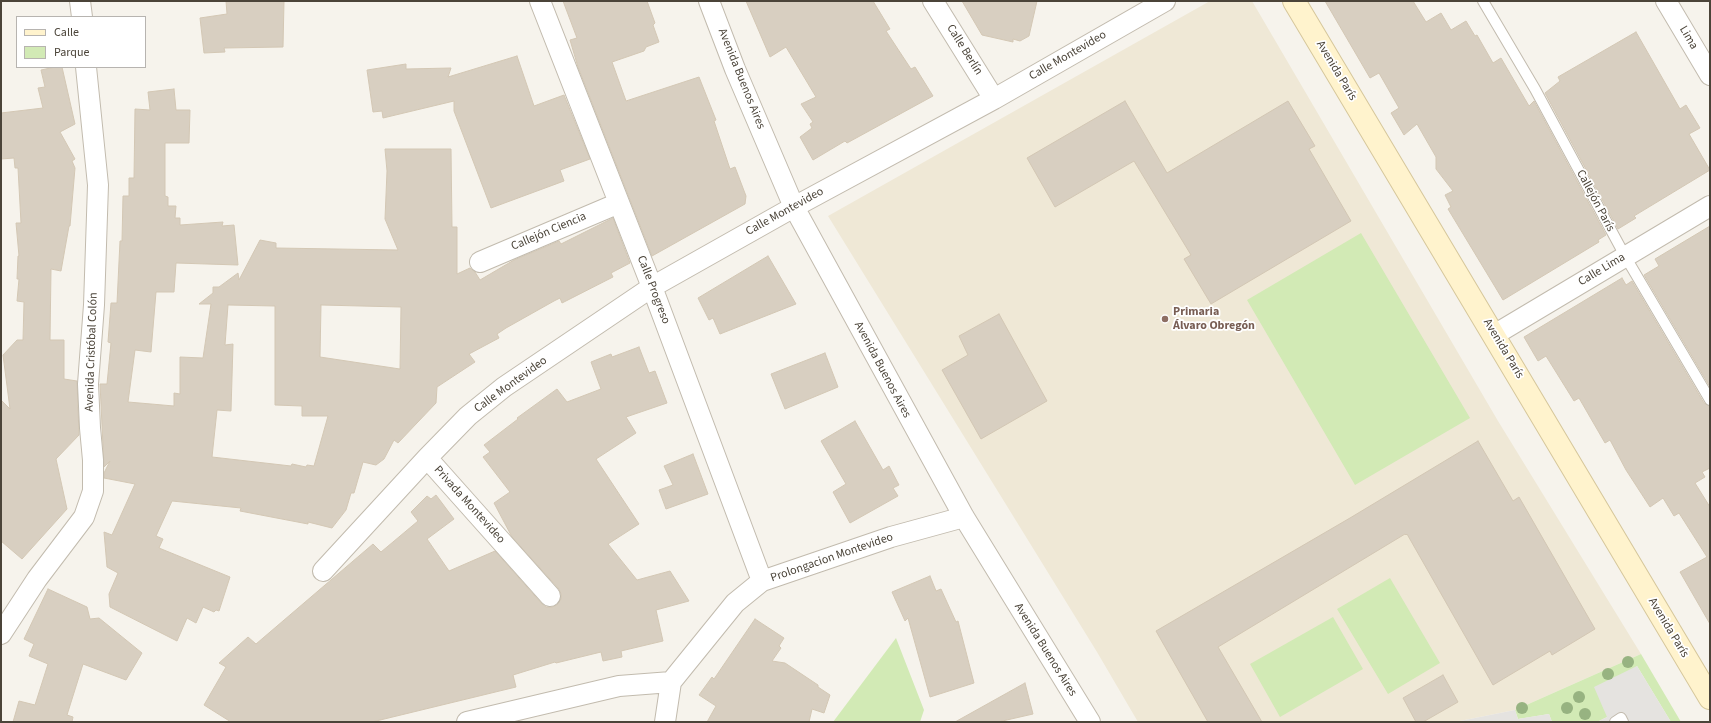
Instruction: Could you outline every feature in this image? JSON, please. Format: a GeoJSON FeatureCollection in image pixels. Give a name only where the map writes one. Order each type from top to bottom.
{"type":"FeatureCollection","features":[{"type":"Feature","properties":{"kind":"main road","name":"Avenida París"},"geometry":{"type":"LineString","coordinates":[[1294,1],[1710,698]]}},
{"type":"Feature","properties":{"kind":"street"},"geometry":{"type":"LineString","coordinates":[[80,1],[82,16]]}},
{"type":"Feature","properties":{"kind":"street","name":"Calle Progreso"},"geometry":{"type":"LineString","coordinates":[[540,1],[652,287],[762,581]]}},
{"type":"Feature","properties":{"kind":"street","name":"Avenida Buenos Aires"},"geometry":{"type":"LineString","coordinates":[[709,1],[735,69],[794,207],[964,517],[1090,722]]}},
{"type":"Feature","properties":{"kind":"street","name":"Calle Berlín"},"geometry":{"type":"LineString","coordinates":[[933,1],[994,99]]}},
{"type":"Feature","properties":{"kind":"street","name":"Calle Montevideo"},"geometry":{"type":"LineString","coordinates":[[427,458],[468,416],[504,387],[652,287],[794,207],[994,99],[1165,1]]}},
{"type":"Feature","properties":{"kind":"street","name":"Lima"},"geometry":{"type":"LineString","coordinates":[[1666,1],[1710,75]]}},
{"type":"Feature","properties":{"kind":"street","name":"Avenida Cristóbal Colón"},"geometry":{"type":"LineString","coordinates":[[1,634],[37,579],[84,517],[93,491],[94,460],[90,428],[88,384],[94,305],[98,185],[86,68]]}},
{"type":"Feature","properties":{"kind":"street","name":"Callejón Ciencia"},"geometry":{"type":"LineString","coordinates":[[480,262],[619,203]]}},
{"type":"Feature","properties":{"kind":"street","name":"Calle Lima"},"geometry":{"type":"LineString","coordinates":[[1494,335],[1710,206]]}},
{"type":"Feature","properties":{"kind":"street","name":"Privada Montevideo"},"geometry":{"type":"LineString","coordinates":[[323,571],[427,458],[550,596]]}},
{"type":"Feature","properties":{"kind":"street","name":"Prolongacion Montevideo"},"geometry":{"type":"LineString","coordinates":[[671,682],[735,603],[762,581],[891,537],[964,517]]}},
{"type":"Feature","properties":{"kind":"street"},"geometry":{"type":"LineString","coordinates":[[467,722],[619,686],[671,682],[665,722]]}},
{"type":"Feature","properties":{"kind":"lane","name":"Callejón París"},"geometry":{"type":"LineString","coordinates":[[1483,1],[1535,89],[1625,256],[1710,400]]}},
{"type":"Feature","properties":{"kind":"lane"},"geometry":{"type":"LineString","coordinates":[[1615,722],[1621,718],[1623,722]]}},
{"type":"Feature","properties":{"kind":"shaded area","name":"Primaria Álvaro Obregón"},"geometry":{"type":"Polygon","coordinates":[[[1210,1],[1252,1],[1498,421],[1641,654],[1515,710],[1455,722],[1138,722],[1097,652],[828,216],[1210,1]]]}},
{"type":"Feature","properties":{"kind":"shaded area"},"geometry":{"type":"Polygon","coordinates":[[[1637,666],[1671,722],[1597,722],[1607,717],[1594,687],[1637,666]]]}},
{"type":"Feature","properties":{"kind":"shaded area"},"geometry":{"type":"Polygon","coordinates":[[[1515,710],[1518,719],[1549,714],[1552,722],[1455,722],[1515,710]]]}},
{"type":"Feature","properties":{"kind":"green space"},"geometry":{"type":"Polygon","coordinates":[[[1361,233],[1470,418],[1355,485],[1247,300],[1361,233]]]}},
{"type":"Feature","properties":{"kind":"green space"},"geometry":{"type":"Polygon","coordinates":[[[1390,578],[1440,663],[1388,694],[1337,609],[1390,578]]]}},
{"type":"Feature","properties":{"kind":"green space"},"geometry":{"type":"Polygon","coordinates":[[[1333,617],[1363,669],[1280,717],[1250,664],[1333,617]]]}},
{"type":"Feature","properties":{"kind":"green space"},"geometry":{"type":"Polygon","coordinates":[[[896,638],[924,710],[920,722],[833,722],[896,638]]]}},
{"type":"Feature","properties":{"kind":"green space"},"geometry":{"type":"Polygon","coordinates":[[[1641,654],[1681,722],[1671,722],[1637,666],[1607,717],[1597,722],[1552,722],[1549,714],[1518,719],[1515,710],[1641,654]]]}},
{"type":"Feature","properties":{"kind":"building"},"geometry":{"type":"Polygon","coordinates":[[[226,1],[284,1],[283,47],[224,48],[225,52],[204,53],[200,18],[227,14],[226,1]]]}},
{"type":"Feature","properties":{"kind":"building"},"geometry":{"type":"Polygon","coordinates":[[[563,1],[647,1],[655,23],[653,25],[659,42],[646,47],[644,51],[612,62],[626,101],[699,77],[716,120],[714,121],[730,169],[735,167],[746,196],[745,204],[652,256],[578,67],[570,40],[577,38],[563,1]]]}},
{"type":"Feature","properties":{"kind":"building"},"geometry":{"type":"Polygon","coordinates":[[[746,1],[873,1],[890,29],[886,31],[911,69],[915,67],[933,96],[847,143],[845,141],[813,160],[800,137],[812,128],[810,124],[813,122],[801,104],[816,97],[786,47],[770,57],[746,1]]]}},
{"type":"Feature","properties":{"kind":"building"},"geometry":{"type":"Polygon","coordinates":[[[962,1],[1037,1],[1029,36],[1020,41],[1013,39],[1013,42],[982,35],[962,1]]]}},
{"type":"Feature","properties":{"kind":"building"},"geometry":{"type":"Polygon","coordinates":[[[1325,1],[1413,1],[1426,22],[1441,13],[1451,30],[1466,21],[1475,36],[1477,35],[1493,63],[1501,58],[1529,106],[1534,101],[1606,235],[1598,240],[1599,242],[1503,300],[1448,209],[1451,207],[1445,195],[1453,191],[1436,169],[1436,157],[1417,124],[1404,135],[1391,113],[1399,108],[1379,73],[1370,78],[1325,1]]]}},
{"type":"Feature","properties":{"kind":"building"},"geometry":{"type":"Polygon","coordinates":[[[1636,32],[1680,109],[1686,105],[1700,128],[1689,134],[1710,170],[1634,216],[1636,218],[1618,229],[1545,93],[1560,81],[1558,77],[1636,32]]]}},
{"type":"Feature","properties":{"kind":"building"},"geometry":{"type":"Polygon","coordinates":[[[517,56],[534,106],[564,95],[590,159],[560,170],[564,181],[491,208],[454,111],[454,101],[383,118],[382,111],[373,112],[367,70],[406,64],[406,69],[451,68],[448,77],[517,56]]]}},
{"type":"Feature","properties":{"kind":"building"},"geometry":{"type":"Polygon","coordinates":[[[62,68],[75,124],[60,132],[75,159],[72,161],[75,168],[70,226],[61,271],[51,269],[50,340],[64,340],[64,379],[77,381],[79,435],[56,459],[67,509],[22,559],[1,541],[1,400],[10,409],[3,355],[17,340],[23,340],[24,302],[17,301],[19,256],[16,223],[21,223],[18,168],[15,168],[14,158],[1,159],[1,113],[43,108],[38,88],[45,87],[41,70],[62,68]]]}},
{"type":"Feature","properties":{"kind":"building"},"geometry":{"type":"Polygon","coordinates":[[[174,89],[176,110],[190,110],[189,143],[165,143],[165,196],[168,197],[168,206],[176,206],[175,218],[180,218],[180,225],[223,222],[222,226],[234,225],[238,265],[176,263],[174,292],[156,292],[151,352],[135,350],[128,402],[174,406],[174,393],[180,394],[180,357],[203,358],[211,304],[199,304],[213,293],[213,287],[219,287],[238,273],[239,280],[260,240],[276,243],[276,248],[398,250],[385,219],[387,171],[385,149],[451,149],[452,227],[457,227],[457,274],[470,268],[475,272],[480,280],[514,260],[559,241],[561,244],[613,218],[630,263],[611,273],[613,277],[562,303],[560,298],[506,328],[497,334],[499,338],[469,354],[475,362],[437,387],[436,403],[398,443],[394,440],[384,459],[376,465],[363,462],[354,493],[351,493],[346,510],[332,528],[308,522],[308,524],[240,511],[241,508],[172,501],[156,536],[163,539],[159,548],[230,577],[219,611],[216,610],[214,612],[203,607],[196,623],[187,618],[177,641],[110,607],[109,594],[118,573],[107,567],[104,532],[112,535],[135,484],[104,478],[104,473],[110,461],[104,467],[100,384],[107,384],[111,343],[108,342],[111,303],[117,303],[120,241],[122,241],[123,196],[129,196],[129,178],[134,178],[135,109],[150,110],[148,92],[174,89]],[[228,305],[225,345],[233,344],[231,411],[217,410],[212,457],[291,466],[292,464],[306,467],[307,465],[314,466],[328,416],[302,416],[302,406],[275,405],[275,306],[228,305]],[[321,305],[320,357],[400,369],[401,307],[321,305]]]}},
{"type":"Feature","properties":{"kind":"building"},"geometry":{"type":"Polygon","coordinates":[[[1125,101],[1167,173],[1288,101],[1315,146],[1309,149],[1351,221],[1211,304],[1184,259],[1191,255],[1134,161],[1055,207],[1027,158],[1125,101]]]}},
{"type":"Feature","properties":{"kind":"building"},"geometry":{"type":"Polygon","coordinates":[[[1710,226],[1710,387],[1644,275],[1659,266],[1655,259],[1710,226]]]}},
{"type":"Feature","properties":{"kind":"building"},"geometry":{"type":"Polygon","coordinates":[[[768,256],[796,304],[720,334],[713,318],[709,320],[698,298],[768,256]]]}},
{"type":"Feature","properties":{"kind":"building"},"geometry":{"type":"Polygon","coordinates":[[[1622,278],[1626,285],[1632,281],[1704,403],[1710,406],[1710,468],[1702,472],[1705,477],[1695,483],[1710,507],[1710,624],[1680,572],[1707,557],[1679,513],[1674,516],[1663,498],[1650,507],[1626,470],[1610,440],[1605,443],[1579,398],[1574,401],[1546,356],[1538,361],[1524,337],[1622,278]]]}},
{"type":"Feature","properties":{"kind":"building"},"geometry":{"type":"Polygon","coordinates":[[[999,314],[1047,401],[981,439],[942,370],[968,355],[959,336],[999,314]]]}},
{"type":"Feature","properties":{"kind":"building"},"geometry":{"type":"Polygon","coordinates":[[[639,347],[649,373],[655,371],[667,403],[626,417],[636,433],[596,459],[639,524],[608,544],[637,580],[670,571],[689,601],[656,610],[663,641],[621,651],[622,657],[603,661],[601,652],[555,662],[513,675],[516,687],[372,722],[231,722],[204,705],[226,667],[219,663],[248,637],[256,644],[373,544],[381,552],[418,521],[411,512],[427,496],[431,499],[436,495],[454,519],[427,539],[449,571],[495,551],[542,604],[546,607],[557,605],[561,599],[559,589],[512,537],[494,503],[510,492],[483,457],[490,452],[484,445],[518,419],[517,418],[557,389],[567,402],[601,389],[591,362],[611,354],[612,357],[639,347]]]}},
{"type":"Feature","properties":{"kind":"building"},"geometry":{"type":"Polygon","coordinates":[[[825,353],[838,387],[785,409],[771,374],[825,353]]]}},
{"type":"Feature","properties":{"kind":"building"},"geometry":{"type":"Polygon","coordinates":[[[855,421],[883,470],[889,466],[899,485],[893,488],[898,496],[850,523],[833,492],[846,484],[821,441],[855,421]]]}},
{"type":"Feature","properties":{"kind":"building"},"geometry":{"type":"Polygon","coordinates":[[[1478,441],[1513,501],[1519,497],[1595,629],[1552,655],[1550,651],[1493,685],[1407,534],[1405,534],[1218,647],[1262,722],[1208,722],[1156,631],[1350,518],[1478,441]]]}},
{"type":"Feature","properties":{"kind":"building"},"geometry":{"type":"Polygon","coordinates":[[[693,454],[708,494],[666,509],[659,490],[673,485],[664,466],[693,454]]]}},
{"type":"Feature","properties":{"kind":"building"},"geometry":{"type":"Polygon","coordinates":[[[930,576],[936,591],[941,589],[956,622],[958,621],[974,683],[930,697],[908,618],[905,621],[892,592],[930,576]]]}},
{"type":"Feature","properties":{"kind":"building"},"geometry":{"type":"Polygon","coordinates":[[[48,589],[87,607],[90,619],[99,618],[142,653],[126,680],[83,664],[67,715],[73,717],[72,722],[13,722],[19,701],[35,705],[48,664],[29,656],[34,644],[24,639],[48,589]]]}},
{"type":"Feature","properties":{"kind":"building"},"geometry":{"type":"Polygon","coordinates":[[[755,619],[784,638],[779,646],[781,648],[772,661],[785,663],[830,695],[824,713],[812,709],[809,722],[707,722],[716,706],[699,695],[712,677],[714,679],[755,619]]]}},
{"type":"Feature","properties":{"kind":"building"},"geometry":{"type":"Polygon","coordinates":[[[1443,675],[1458,702],[1423,722],[1416,722],[1403,698],[1443,675]]]}},
{"type":"Feature","properties":{"kind":"building"},"geometry":{"type":"Polygon","coordinates":[[[1025,683],[1033,714],[998,722],[955,722],[1025,683]]]}},
{"type":"Feature","properties":{"kind":"place","name":"Primaria Álvaro Obregón"},"geometry":{"type":"Point","coordinates":[1165,319]}}]}
